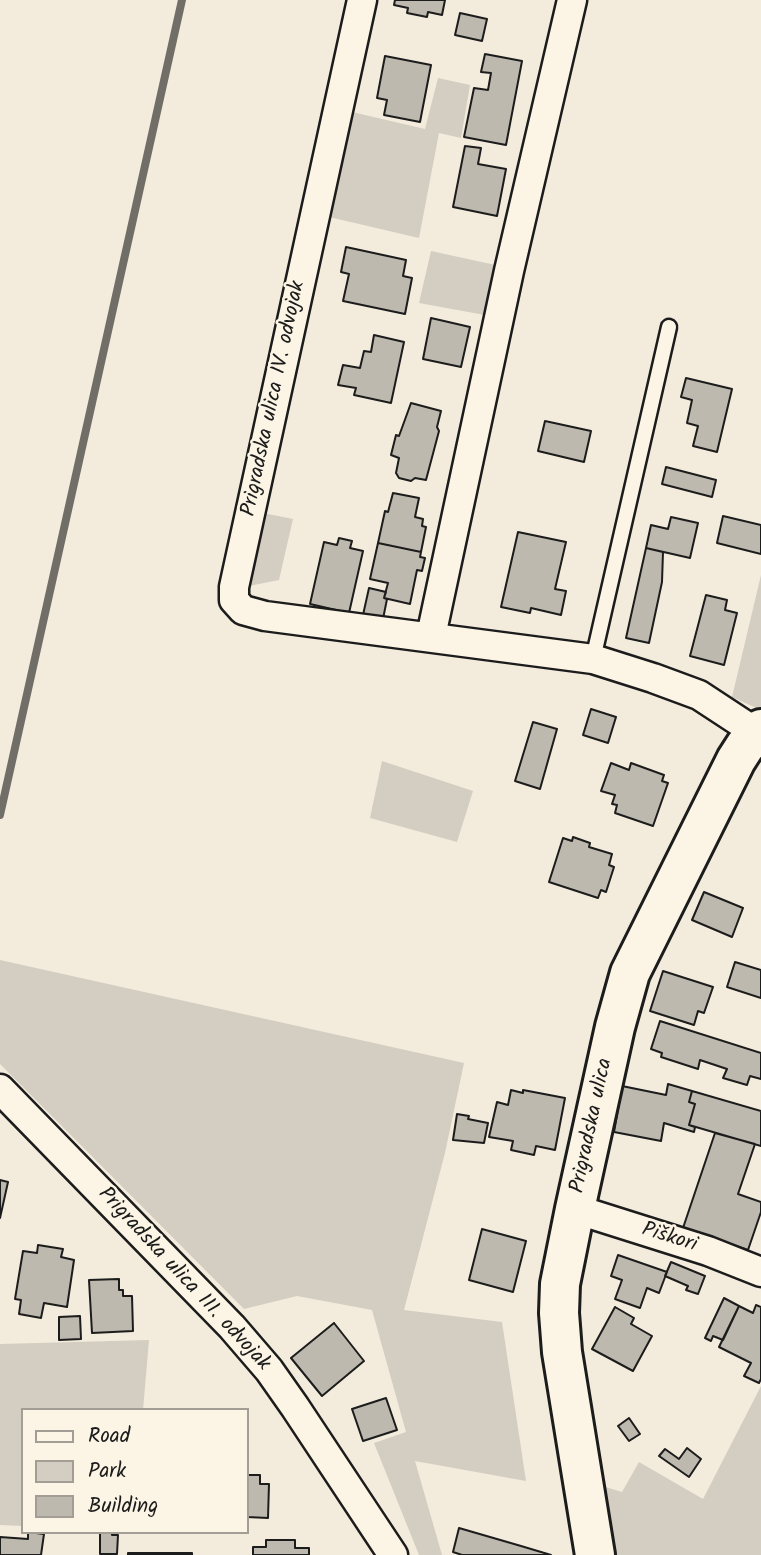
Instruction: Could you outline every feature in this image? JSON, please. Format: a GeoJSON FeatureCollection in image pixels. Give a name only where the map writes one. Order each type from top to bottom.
{"type":"FeatureCollection","features":[{"type":"Feature","properties":{"kind":"main road","name":"Prigradska ulica"},"geometry":{"type":"LineString","coordinates":[[595,1555],[562,1352],[560,1284],[615,1027],[630,973],[723,785],[745,746],[759,731]]}},
{"type":"Feature","properties":{"kind":"street","name":"Prigradska ulica IV. odvojak"},"geometry":{"type":"LineString","coordinates":[[362,0],[234,587],[234,600],[243,610],[265,616],[593,659],[699,695],[759,731]]}},
{"type":"Feature","properties":{"kind":"street"},"geometry":{"type":"LineString","coordinates":[[431,636],[509,271],[572,0]]}},
{"type":"Feature","properties":{"kind":"street","name":"Prigradska ulica III. odvojak"},"geometry":{"type":"LineString","coordinates":[[0,1089],[233,1327],[269,1370],[295,1407],[393,1555]]}},
{"type":"Feature","properties":{"kind":"street","name":"Piškori"},"geometry":{"type":"LineString","coordinates":[[575,1209],[708,1251],[761,1272]]}},
{"type":"Feature","properties":{"kind":"lane"},"geometry":{"type":"LineString","coordinates":[[593,659],[669,327]]}},
{"type":"Feature","properties":{"kind":"green space"},"geometry":{"type":"Polygon","coordinates":[[[438,78],[470,85],[461,138],[439,133],[419,238],[325,216],[352,112],[425,129],[438,78]]]}},
{"type":"Feature","properties":{"kind":"green space"},"geometry":{"type":"Polygon","coordinates":[[[431,251],[500,266],[490,316],[419,303],[431,251]]]}},
{"type":"Feature","properties":{"kind":"green space"},"geometry":{"type":"Polygon","coordinates":[[[258,512],[293,519],[279,580],[249,586],[248,563],[258,512]]]}},
{"type":"Feature","properties":{"kind":"green space"},"geometry":{"type":"Polygon","coordinates":[[[761,575],[761,710],[732,697],[761,575]]]}},
{"type":"Feature","properties":{"kind":"green space"},"geometry":{"type":"Polygon","coordinates":[[[382,761],[473,791],[457,842],[370,818],[382,761]]]}},
{"type":"Feature","properties":{"kind":"green space"},"geometry":{"type":"Polygon","coordinates":[[[0,960],[464,1063],[445,1153],[404,1310],[502,1322],[526,1481],[415,1461],[442,1555],[419,1555],[374,1443],[406,1432],[372,1310],[297,1296],[244,1309],[0,1064],[0,960]]]}},
{"type":"Feature","properties":{"kind":"green space"},"geometry":{"type":"Polygon","coordinates":[[[149,1340],[143,1408],[21,1408],[21,1526],[0,1525],[0,1344],[149,1340]]]}},
{"type":"Feature","properties":{"kind":"green space"},"geometry":{"type":"Polygon","coordinates":[[[761,1386],[761,1555],[610,1555],[599,1485],[622,1492],[639,1462],[703,1499],[761,1386]]]}},
{"type":"Feature","properties":{"kind":"building"},"geometry":{"type":"Polygon","coordinates":[[[395,0],[445,0],[442,15],[428,12],[427,17],[407,13],[408,8],[394,5],[395,0]]]}},
{"type":"Feature","properties":{"kind":"building"},"geometry":{"type":"Polygon","coordinates":[[[460,13],[487,19],[482,41],[455,35],[460,13]]]}},
{"type":"Feature","properties":{"kind":"building"},"geometry":{"type":"Polygon","coordinates":[[[485,54],[522,61],[506,145],[464,137],[474,88],[488,90],[491,73],[481,72],[485,54]]]}},
{"type":"Feature","properties":{"kind":"building"},"geometry":{"type":"Polygon","coordinates":[[[385,56],[431,65],[420,122],[384,115],[387,100],[377,98],[385,56]]]}},
{"type":"Feature","properties":{"kind":"building"},"geometry":{"type":"Polygon","coordinates":[[[465,146],[481,148],[478,164],[506,169],[497,216],[453,207],[465,146]]]}},
{"type":"Feature","properties":{"kind":"building"},"geometry":{"type":"Polygon","coordinates":[[[346,247],[406,260],[403,276],[412,278],[405,314],[343,301],[349,274],[341,272],[346,247]]]}},
{"type":"Feature","properties":{"kind":"building"},"geometry":{"type":"Polygon","coordinates":[[[431,318],[470,327],[461,367],[423,359],[431,318]]]}},
{"type":"Feature","properties":{"kind":"building"},"geometry":{"type":"Polygon","coordinates":[[[374,335],[404,342],[391,403],[354,395],[356,388],[338,385],[343,365],[360,368],[364,351],[371,352],[374,335]]]}},
{"type":"Feature","properties":{"kind":"building"},"geometry":{"type":"Polygon","coordinates":[[[686,378],[732,389],[717,452],[693,446],[698,426],[687,423],[692,400],[681,397],[686,378]]]}},
{"type":"Feature","properties":{"kind":"building"},"geometry":{"type":"Polygon","coordinates":[[[411,403],[441,411],[437,427],[439,431],[426,480],[415,478],[411,481],[399,478],[396,473],[399,458],[391,455],[396,435],[399,436],[411,403]]]}},
{"type":"Feature","properties":{"kind":"building"},"geometry":{"type":"Polygon","coordinates":[[[545,421],[591,431],[584,462],[538,451],[545,421]]]}},
{"type":"Feature","properties":{"kind":"building"},"geometry":{"type":"Polygon","coordinates":[[[666,467],[716,480],[712,497],[662,484],[666,467]]]}},
{"type":"Feature","properties":{"kind":"building"},"geometry":{"type":"Polygon","coordinates":[[[393,493],[419,498],[415,517],[423,519],[422,526],[426,527],[421,552],[378,543],[385,511],[388,512],[393,493]]]}},
{"type":"Feature","properties":{"kind":"building"},"geometry":{"type":"Polygon","coordinates":[[[723,516],[761,525],[761,554],[717,543],[723,516]]]}},
{"type":"Feature","properties":{"kind":"building"},"geometry":{"type":"Polygon","coordinates":[[[671,517],[698,523],[690,558],[646,548],[651,525],[668,529],[671,517]]]}},
{"type":"Feature","properties":{"kind":"building"},"geometry":{"type":"Polygon","coordinates":[[[518,532],[566,542],[555,589],[566,591],[561,615],[531,608],[530,613],[501,607],[518,532]]]}},
{"type":"Feature","properties":{"kind":"building"},"geometry":{"type":"Polygon","coordinates":[[[339,538],[352,541],[350,548],[363,551],[349,613],[310,604],[324,542],[337,545],[339,538]]]}},
{"type":"Feature","properties":{"kind":"building"},"geometry":{"type":"Polygon","coordinates":[[[378,543],[421,552],[420,557],[425,558],[422,571],[417,570],[410,604],[384,598],[388,583],[370,579],[378,543]]]}},
{"type":"Feature","properties":{"kind":"building"},"geometry":{"type":"Polygon","coordinates":[[[646,548],[663,552],[662,582],[649,643],[626,638],[646,548]]]}},
{"type":"Feature","properties":{"kind":"building"},"geometry":{"type":"Polygon","coordinates":[[[369,588],[386,592],[383,619],[363,615],[369,588]]]}},
{"type":"Feature","properties":{"kind":"building"},"geometry":{"type":"Polygon","coordinates":[[[706,595],[727,600],[725,610],[737,613],[724,665],[690,656],[706,595]]]}},
{"type":"Feature","properties":{"kind":"building"},"geometry":{"type":"Polygon","coordinates":[[[591,709],[616,717],[608,743],[583,735],[591,709]]]}},
{"type":"Feature","properties":{"kind":"building"},"geometry":{"type":"Polygon","coordinates":[[[533,722],[557,729],[540,789],[515,781],[533,722]]]}},
{"type":"Feature","properties":{"kind":"building"},"geometry":{"type":"Polygon","coordinates":[[[611,763],[629,770],[631,763],[664,775],[662,781],[668,783],[653,826],[615,813],[617,805],[612,804],[615,795],[601,791],[611,763]]]}},
{"type":"Feature","properties":{"kind":"building"},"geometry":{"type":"Polygon","coordinates":[[[573,837],[590,843],[589,847],[612,854],[609,865],[614,867],[606,892],[601,890],[598,898],[549,882],[563,838],[572,841],[573,837]]]}},
{"type":"Feature","properties":{"kind":"building"},"geometry":{"type":"Polygon","coordinates":[[[704,892],[743,908],[732,937],[692,920],[704,892]]]}},
{"type":"Feature","properties":{"kind":"building"},"geometry":{"type":"Polygon","coordinates":[[[735,962],[761,970],[761,998],[727,987],[735,962]]]}},
{"type":"Feature","properties":{"kind":"building"},"geometry":{"type":"Polygon","coordinates":[[[663,971],[713,987],[704,1013],[698,1011],[694,1025],[650,1011],[663,971]]]}},
{"type":"Feature","properties":{"kind":"building"},"geometry":{"type":"Polygon","coordinates":[[[660,1021],[761,1053],[761,1079],[750,1076],[747,1085],[723,1078],[727,1069],[700,1060],[698,1069],[661,1057],[662,1053],[651,1049],[660,1021]]]}},
{"type":"Feature","properties":{"kind":"building"},"geometry":{"type":"Polygon","coordinates":[[[668,1084],[692,1091],[689,1102],[695,1104],[689,1125],[695,1127],[694,1132],[664,1123],[661,1141],[614,1132],[622,1086],[666,1095],[668,1084]]]}},
{"type":"Feature","properties":{"kind":"building"},"geometry":{"type":"Polygon","coordinates":[[[511,1090],[565,1098],[555,1150],[536,1146],[534,1155],[511,1150],[513,1141],[489,1137],[497,1102],[508,1105],[511,1090]]]}},
{"type":"Feature","properties":{"kind":"building"},"geometry":{"type":"Polygon","coordinates":[[[692,1091],[761,1111],[761,1146],[689,1125],[695,1104],[689,1102],[692,1091]]]}},
{"type":"Feature","properties":{"kind":"building"},"geometry":{"type":"Polygon","coordinates":[[[457,1114],[488,1123],[484,1143],[453,1140],[457,1114]]]}},
{"type":"Feature","properties":{"kind":"building"},"geometry":{"type":"Polygon","coordinates":[[[715,1133],[755,1144],[738,1194],[761,1202],[761,1212],[748,1250],[683,1228],[715,1133]]]}},
{"type":"Feature","properties":{"kind":"building"},"geometry":{"type":"Polygon","coordinates":[[[0,1180],[8,1182],[0,1218],[0,1180]]]}},
{"type":"Feature","properties":{"kind":"building"},"geometry":{"type":"Polygon","coordinates":[[[482,1229],[526,1241],[513,1292],[469,1280],[482,1229]]]}},
{"type":"Feature","properties":{"kind":"building"},"geometry":{"type":"Polygon","coordinates":[[[38,1245],[63,1249],[61,1257],[74,1260],[67,1307],[44,1303],[41,1318],[19,1314],[21,1300],[15,1299],[23,1251],[37,1253],[38,1245]]]}},
{"type":"Feature","properties":{"kind":"building"},"geometry":{"type":"Polygon","coordinates":[[[618,1255],[667,1272],[659,1293],[647,1288],[640,1308],[615,1299],[622,1280],[611,1276],[618,1255]]]}},
{"type":"Feature","properties":{"kind":"building"},"geometry":{"type":"Polygon","coordinates":[[[671,1262],[705,1276],[698,1294],[686,1290],[688,1286],[665,1276],[671,1262]]]}},
{"type":"Feature","properties":{"kind":"building"},"geometry":{"type":"Polygon","coordinates":[[[119,1279],[119,1290],[123,1290],[123,1296],[132,1296],[133,1331],[92,1333],[89,1280],[119,1279]]]}},
{"type":"Feature","properties":{"kind":"building"},"geometry":{"type":"Polygon","coordinates":[[[724,1298],[739,1306],[723,1340],[713,1336],[711,1341],[705,1338],[724,1298]]]}},
{"type":"Feature","properties":{"kind":"building"},"geometry":{"type":"Polygon","coordinates":[[[756,1305],[761,1307],[759,1383],[744,1376],[751,1363],[719,1347],[739,1306],[753,1313],[756,1305]]]}},
{"type":"Feature","properties":{"kind":"building"},"geometry":{"type":"Polygon","coordinates":[[[615,1307],[634,1318],[631,1324],[652,1336],[633,1371],[592,1349],[615,1307]]]}},
{"type":"Feature","properties":{"kind":"building"},"geometry":{"type":"Polygon","coordinates":[[[80,1316],[81,1339],[59,1340],[59,1317],[80,1316]]]}},
{"type":"Feature","properties":{"kind":"building"},"geometry":{"type":"Polygon","coordinates":[[[334,1323],[364,1361],[322,1396],[291,1358],[334,1323]]]}},
{"type":"Feature","properties":{"kind":"building"},"geometry":{"type":"Polygon","coordinates":[[[386,1398],[397,1430],[363,1441],[352,1409],[386,1398]]]}},
{"type":"Feature","properties":{"kind":"building"},"geometry":{"type":"Polygon","coordinates":[[[629,1418],[640,1434],[629,1441],[618,1426],[629,1418]]]}},
{"type":"Feature","properties":{"kind":"building"},"geometry":{"type":"Polygon","coordinates":[[[687,1448],[701,1459],[689,1477],[659,1456],[665,1449],[679,1459],[687,1448]]]}},
{"type":"Feature","properties":{"kind":"building"},"geometry":{"type":"Polygon","coordinates":[[[248,1475],[260,1475],[260,1484],[269,1484],[268,1518],[248,1517],[248,1475]]]}},
{"type":"Feature","properties":{"kind":"building"},"geometry":{"type":"Polygon","coordinates":[[[459,1528],[551,1555],[462,1555],[453,1552],[459,1528]]]}},
{"type":"Feature","properties":{"kind":"building"},"geometry":{"type":"Polygon","coordinates":[[[28,1534],[44,1534],[41,1555],[0,1555],[0,1537],[28,1539],[28,1534]]]}},
{"type":"Feature","properties":{"kind":"building"},"geometry":{"type":"Polygon","coordinates":[[[100,1534],[118,1535],[117,1554],[100,1554],[100,1534]]]}},
{"type":"Feature","properties":{"kind":"building"},"geometry":{"type":"Polygon","coordinates":[[[266,1540],[295,1540],[295,1548],[309,1548],[309,1555],[253,1555],[253,1547],[266,1547],[266,1540]]]}},
{"type":"Feature","properties":{"kind":"building"},"geometry":{"type":"Polygon","coordinates":[[[192,1553],[192,1555],[128,1555],[192,1553]]]}},
{"type":"Feature","properties":{"kind":"waterway"},"geometry":{"type":"LineString","coordinates":[[0,815],[182,0]]}}]}
